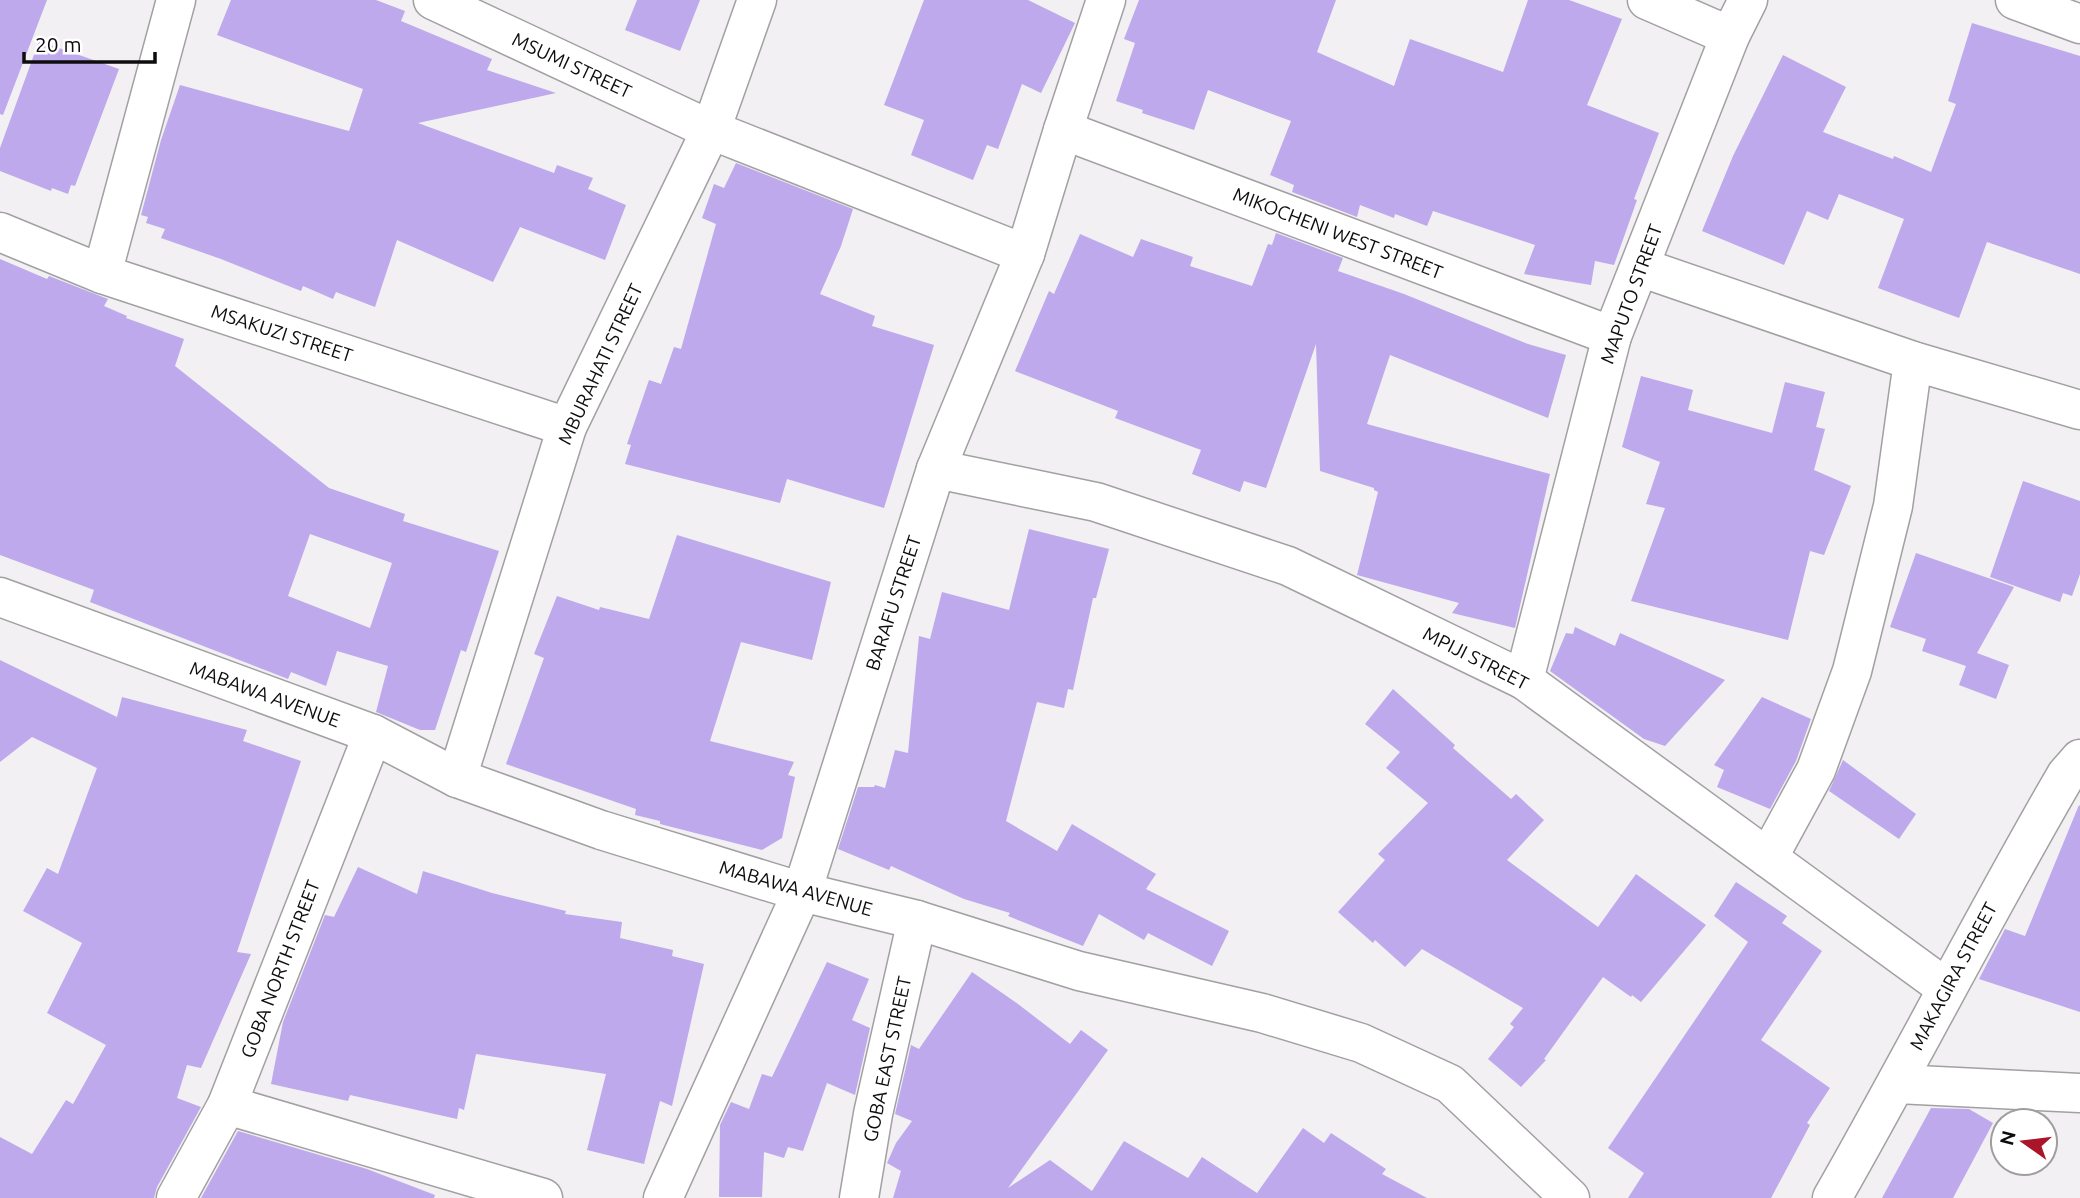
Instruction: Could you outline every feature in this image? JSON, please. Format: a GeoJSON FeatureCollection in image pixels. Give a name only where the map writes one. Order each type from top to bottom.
{"type":"FeatureCollection","features":[{"type":"Feature","properties":{"kind":"street"},"geometry":{"type":"LineString","coordinates":[[102,274],[176,0]]}},
{"type":"Feature","properties":{"kind":"street","name":"MSUMI STREET"},"geometry":{"type":"LineString","coordinates":[[433,0],[711,130],[1025,254]]}},
{"type":"Feature","properties":{"kind":"street","name":"MBURAHATI STREET"},"geometry":{"type":"LineString","coordinates":[[457,778],[567,427],[711,130],[757,0]]}},
{"type":"Feature","properties":{"kind":"street","name":"BARAFU STREET"},"geometry":{"type":"LineString","coordinates":[[663,1198],[802,892],[936,469],[1025,254],[1106,0]]}},
{"type":"Feature","properties":{"kind":"street"},"geometry":{"type":"LineString","coordinates":[[1647,0],[1730,36]]}},
{"type":"Feature","properties":{"kind":"street","name":"MAPUTO STREET"},"geometry":{"type":"LineString","coordinates":[[1524,680],[1612,336],[1730,36],[1748,0]]}},
{"type":"Feature","properties":{"kind":"street"},"geometry":{"type":"LineString","coordinates":[[2015,0],[2080,24]]}},
{"type":"Feature","properties":{"kind":"street","name":"MIKOCHENI WEST STREET"},"geometry":{"type":"LineString","coordinates":[[1063,130],[1612,336]]}},
{"type":"Feature","properties":{"kind":"street","name":"MSAKUZI STREET"},"geometry":{"type":"LineString","coordinates":[[0,232],[102,274],[567,427]]}},
{"type":"Feature","properties":{"kind":"street"},"geometry":{"type":"LineString","coordinates":[[1640,267],[1913,361],[2080,410]]}},
{"type":"Feature","properties":{"kind":"street"},"geometry":{"type":"LineString","coordinates":[[1768,858],[1816,770],[1852,671],[1893,506],[1913,361]]}},
{"type":"Feature","properties":{"kind":"street","name":"MPIJI STREET"},"geometry":{"type":"LineString","coordinates":[[936,469],[1097,502],[1287,566],[1524,680],[1946,988]]}},
{"type":"Feature","properties":{"kind":"street","name":"MABAWA AVENUE"},"geometry":{"type":"LineString","coordinates":[[0,597],[373,734],[457,778],[601,830],[802,892],[917,920],[1079,971],[1262,1013],[1361,1043],[1450,1084],[1570,1198]]}},
{"type":"Feature","properties":{"kind":"street","name":"GOBA NORTH STREET"},"geometry":{"type":"LineString","coordinates":[[176,1198],[227,1105],[373,734]]}},
{"type":"Feature","properties":{"kind":"street","name":"MAKAGIRA STREET"},"geometry":{"type":"LineString","coordinates":[[1832,1198],[2066,775],[2080,759]]}},
{"type":"Feature","properties":{"kind":"street","name":"GOBA EAST STREET"},"geometry":{"type":"LineString","coordinates":[[859,1198],[873,1114],[917,920]]}},
{"type":"Feature","properties":{"kind":"street"},"geometry":{"type":"LineString","coordinates":[[1897,1084],[2080,1093]]}},
{"type":"Feature","properties":{"kind":"street"},"geometry":{"type":"LineString","coordinates":[[227,1105],[543,1198]]}},
{"type":"Feature","properties":{"kind":"building"},"geometry":{"type":"Polygon","coordinates":[[[0,0],[47,0],[3,115],[0,114],[0,0]]]}},
{"type":"Feature","properties":{"kind":"building"},"geometry":{"type":"Polygon","coordinates":[[[231,0],[376,0],[405,11],[401,21],[492,59],[487,70],[556,93],[418,123],[554,173],[557,165],[593,178],[588,189],[626,205],[605,260],[520,227],[493,282],[397,240],[375,307],[336,292],[333,299],[303,286],[301,291],[161,238],[165,229],[146,223],[148,217],[141,215],[161,140],[180,85],[349,131],[363,89],[217,35],[231,0]]]}},
{"type":"Feature","properties":{"kind":"building"},"geometry":{"type":"Polygon","coordinates":[[[637,0],[700,0],[680,51],[625,30],[637,0]]]}},
{"type":"Feature","properties":{"kind":"building"},"geometry":{"type":"Polygon","coordinates":[[[924,0],[1028,0],[1075,23],[1041,93],[1022,84],[998,149],[987,145],[973,180],[911,155],[924,120],[884,105],[924,0]]]}},
{"type":"Feature","properties":{"kind":"building"},"geometry":{"type":"Polygon","coordinates":[[[1139,0],[1336,0],[1317,52],[1394,86],[1410,39],[1503,72],[1528,0],[1569,0],[1622,19],[1587,105],[1659,133],[1634,199],[1637,200],[1614,265],[1595,261],[1591,285],[1524,274],[1535,245],[1433,211],[1427,226],[1395,214],[1394,218],[1360,205],[1357,217],[1292,192],[1294,185],[1270,175],[1291,121],[1208,90],[1194,130],[1142,113],[1143,110],[1116,101],[1135,43],[1124,39],[1139,0]]]}},
{"type":"Feature","properties":{"kind":"building"},"geometry":{"type":"Polygon","coordinates":[[[1972,23],[2080,56],[2080,274],[1987,242],[1959,318],[1878,288],[1904,219],[1839,194],[1828,220],[1807,211],[1784,265],[1702,231],[1733,156],[1783,55],[1846,87],[1823,132],[1893,159],[1894,156],[1931,172],[1956,104],[1948,101],[1972,23]]]}},
{"type":"Feature","properties":{"kind":"building"},"geometry":{"type":"Polygon","coordinates":[[[39,41],[119,69],[75,186],[71,185],[68,194],[52,188],[51,191],[0,171],[0,148],[39,41]]]}},
{"type":"Feature","properties":{"kind":"building"},"geometry":{"type":"Polygon","coordinates":[[[736,163],[853,209],[841,246],[820,294],[875,316],[872,326],[934,345],[884,508],[787,479],[780,503],[625,464],[631,445],[627,444],[649,380],[661,384],[674,347],[681,349],[716,224],[702,218],[714,184],[724,188],[736,163]]]}},
{"type":"Feature","properties":{"kind":"building"},"geometry":{"type":"Polygon","coordinates":[[[1276,233],[1343,258],[1338,271],[1404,294],[1528,344],[1566,355],[1548,418],[1390,355],[1367,424],[1550,474],[1515,628],[1452,613],[1459,603],[1357,575],[1378,492],[1374,488],[1320,471],[1316,344],[1266,488],[1244,481],[1240,492],[1192,474],[1201,450],[1115,418],[1118,411],[1015,371],[1049,291],[1054,294],[1080,234],[1133,257],[1141,239],[1193,257],[1190,266],[1252,286],[1268,244],[1272,245],[1276,233]]]}},
{"type":"Feature","properties":{"kind":"building"},"geometry":{"type":"Polygon","coordinates":[[[0,259],[47,279],[49,276],[108,299],[104,306],[127,316],[126,318],[184,339],[175,366],[329,488],[405,514],[403,521],[499,551],[466,652],[461,650],[435,730],[420,730],[376,712],[388,666],[337,651],[326,686],[291,672],[288,679],[90,602],[94,590],[0,555],[0,259]],[[310,534],[288,596],[370,628],[392,563],[310,534]]]}},
{"type":"Feature","properties":{"kind":"building"},"geometry":{"type":"Polygon","coordinates":[[[1641,376],[1693,390],[1688,410],[1772,433],[1785,382],[1825,392],[1816,427],[1825,429],[1814,470],[1851,486],[1824,555],[1810,551],[1788,640],[1631,601],[1665,508],[1646,504],[1660,462],[1622,447],[1641,376]]]}},
{"type":"Feature","properties":{"kind":"building"},"geometry":{"type":"Polygon","coordinates":[[[2023,481],[2080,501],[2080,574],[2072,596],[2063,593],[2060,602],[1990,577],[2023,481]]]}},
{"type":"Feature","properties":{"kind":"building"},"geometry":{"type":"Polygon","coordinates":[[[1029,529],[1109,549],[1096,598],[1093,598],[1073,690],[1068,689],[1064,708],[1037,702],[1006,821],[1057,851],[1072,824],[1156,874],[1146,889],[1229,931],[1212,966],[1148,933],[1144,940],[1099,914],[1083,946],[1008,916],[1010,913],[964,899],[891,866],[889,870],[838,849],[858,787],[875,785],[885,788],[895,750],[908,753],[919,636],[930,639],[942,592],[1009,610],[1029,529]]]}},
{"type":"Feature","properties":{"kind":"building"},"geometry":{"type":"Polygon","coordinates":[[[677,535],[831,582],[812,660],[741,642],[710,741],[794,762],[788,775],[795,777],[782,838],[762,850],[660,824],[660,821],[635,815],[636,809],[506,764],[544,658],[534,654],[557,596],[599,610],[600,607],[649,619],[677,535]]]}},
{"type":"Feature","properties":{"kind":"building"},"geometry":{"type":"Polygon","coordinates":[[[1916,553],[2014,587],[1977,653],[2009,665],[1996,699],[1959,685],[1966,666],[1922,651],[1926,639],[1890,627],[1916,553]]]}},
{"type":"Feature","properties":{"kind":"building"},"geometry":{"type":"Polygon","coordinates":[[[1575,627],[1615,646],[1620,633],[1725,680],[1665,746],[1644,739],[1550,671],[1566,633],[1573,634],[1575,627]]]}},
{"type":"Feature","properties":{"kind":"building"},"geometry":{"type":"Polygon","coordinates":[[[0,660],[117,717],[122,697],[247,730],[243,741],[301,761],[237,952],[251,954],[201,1068],[187,1065],[177,1098],[201,1107],[157,1187],[154,1198],[0,1198],[0,1137],[32,1154],[66,1100],[73,1104],[106,1045],[47,1013],[82,943],[23,911],[47,868],[58,874],[97,768],[32,737],[0,762],[0,660]]]}},
{"type":"Feature","properties":{"kind":"building"},"geometry":{"type":"Polygon","coordinates":[[[1393,689],[1455,745],[1453,748],[1511,799],[1516,794],[1544,820],[1507,860],[1598,927],[1636,874],[1706,925],[1641,1002],[1603,977],[1544,1059],[1546,1060],[1521,1087],[1488,1059],[1514,1027],[1510,1024],[1523,1008],[1422,949],[1405,967],[1338,912],[1385,860],[1378,854],[1428,803],[1386,768],[1400,752],[1365,724],[1393,689]]]}},
{"type":"Feature","properties":{"kind":"building"},"geometry":{"type":"Polygon","coordinates":[[[1762,697],[1811,719],[1796,761],[1770,809],[1717,787],[1724,770],[1714,765],[1762,697]]]}},
{"type":"Feature","properties":{"kind":"building"},"geometry":{"type":"Polygon","coordinates":[[[1843,760],[1916,814],[1899,839],[1829,791],[1843,760]]]}},
{"type":"Feature","properties":{"kind":"building"},"geometry":{"type":"Polygon","coordinates":[[[2079,805],[2080,1012],[1979,979],[2005,929],[2025,936],[2079,805]]]}},
{"type":"Feature","properties":{"kind":"building"},"geometry":{"type":"Polygon","coordinates":[[[358,867],[417,894],[423,871],[492,893],[566,911],[565,914],[622,922],[620,938],[673,950],[672,956],[704,964],[672,1106],[660,1101],[644,1164],[587,1150],[606,1074],[476,1054],[464,1110],[459,1108],[457,1119],[350,1095],[348,1101],[271,1084],[283,1022],[325,915],[334,917],[358,867]]]}},
{"type":"Feature","properties":{"kind":"building"},"geometry":{"type":"Polygon","coordinates":[[[1736,882],[1787,916],[1782,923],[1822,951],[1761,1040],[1830,1088],[1807,1123],[1810,1125],[1771,1198],[1628,1198],[1644,1173],[1608,1148],[1748,942],[1714,916],[1736,882]]]}},
{"type":"Feature","properties":{"kind":"building"},"geometry":{"type":"Polygon","coordinates":[[[827,962],[869,979],[852,1020],[870,1028],[855,1095],[827,1083],[803,1151],[788,1147],[784,1158],[764,1152],[762,1197],[719,1197],[720,1125],[731,1102],[749,1109],[762,1074],[772,1077],[827,962]]]}},
{"type":"Feature","properties":{"kind":"building"},"geometry":{"type":"Polygon","coordinates":[[[972,972],[1070,1044],[1081,1030],[1108,1050],[1008,1188],[1050,1160],[1092,1191],[1124,1141],[1188,1178],[1202,1157],[1257,1193],[1303,1128],[1324,1143],[1331,1133],[1386,1169],[1382,1174],[1427,1198],[893,1198],[901,1171],[887,1163],[896,1143],[912,1121],[895,1114],[911,1045],[919,1049],[972,972]]]}},
{"type":"Feature","properties":{"kind":"building"},"geometry":{"type":"Polygon","coordinates":[[[1931,1108],[1969,1109],[1989,1121],[1989,1130],[1953,1198],[1882,1198],[1931,1108]]]}},
{"type":"Feature","properties":{"kind":"building"},"geometry":{"type":"Polygon","coordinates":[[[238,1131],[367,1169],[435,1195],[434,1198],[201,1198],[238,1131]]]}}]}
